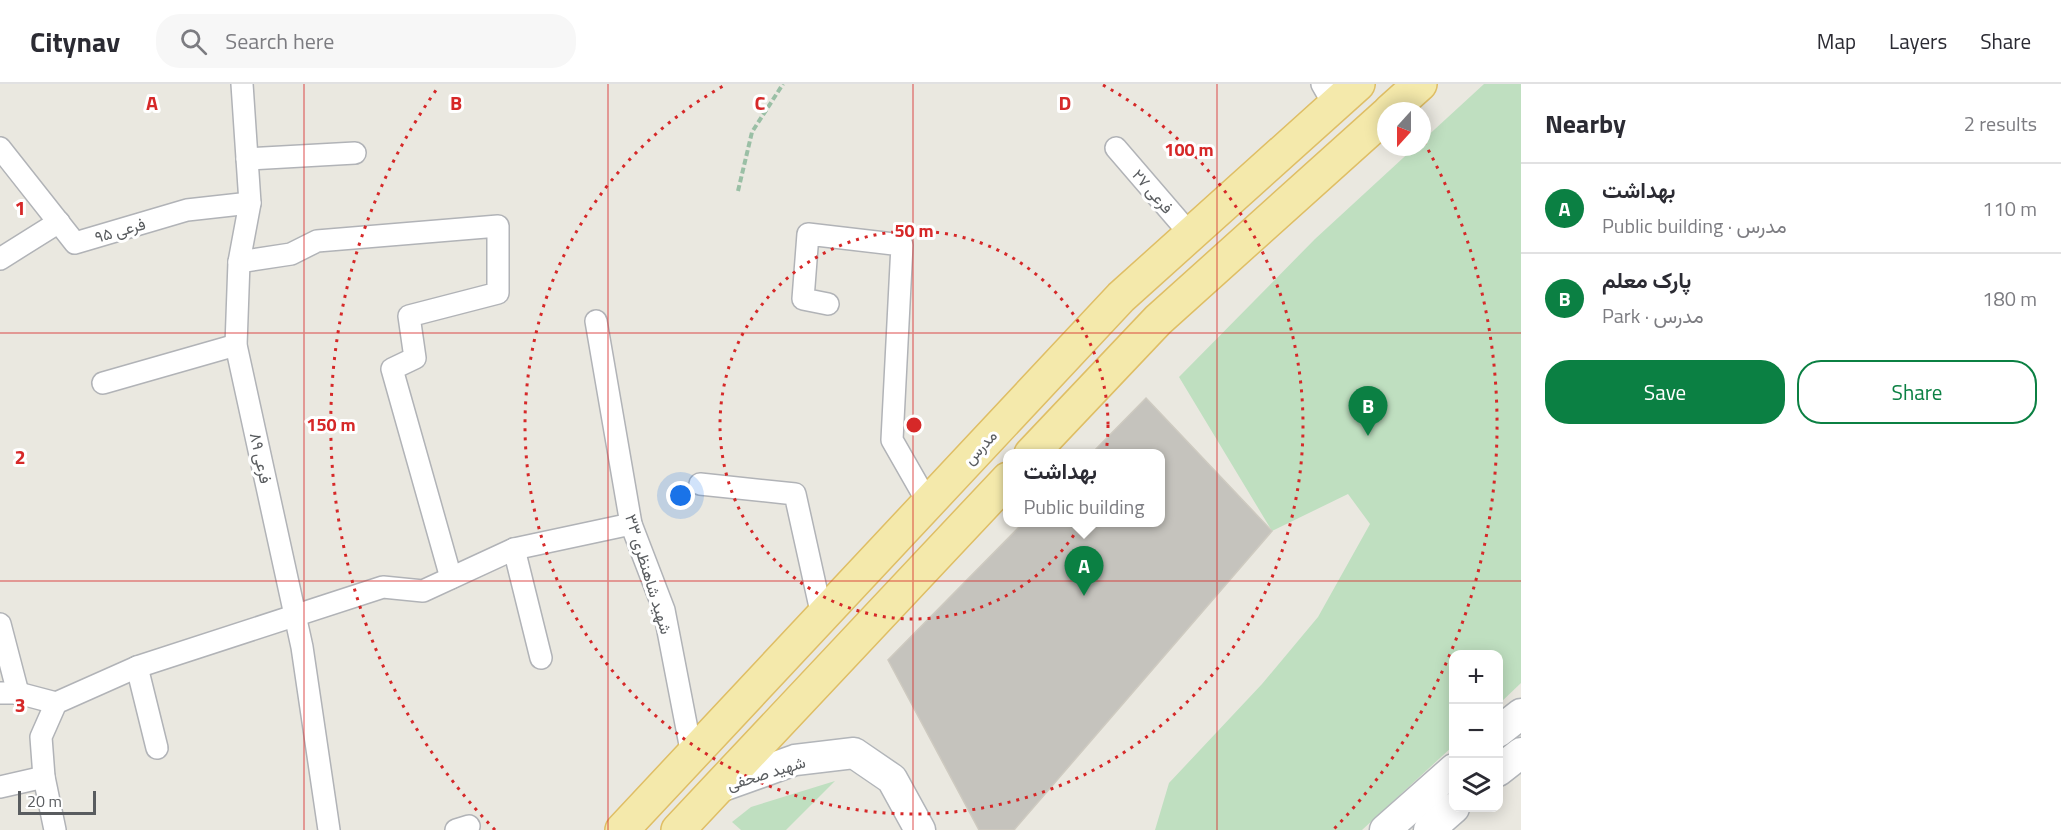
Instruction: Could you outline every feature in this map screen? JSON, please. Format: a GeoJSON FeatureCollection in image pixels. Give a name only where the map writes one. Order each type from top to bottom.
{"type":"FeatureCollection","features":[{"type":"Feature","properties":{"kind":"main road","name":"مدرس"},"geometry":{"type":"LineString","coordinates":[[622,830],[1121,297],[1191,234],[1328,95],[1358,84]]}},
{"type":"Feature","properties":{"kind":"main road"},"geometry":{"type":"LineString","coordinates":[[1400,102],[1420,84]]}},
{"type":"Feature","properties":{"kind":"main road"},"geometry":{"type":"LineString","coordinates":[[1035,449],[1158,320],[1377,123]]}},
{"type":"Feature","properties":{"kind":"main road"},"geometry":{"type":"LineString","coordinates":[[678,830],[1003,483]]}},
{"type":"Feature","properties":{"kind":"street","name":"فرعی ۸۹"},"geometry":{"type":"LineString","coordinates":[[242,84],[250,203],[239,262],[236,345],[314,715],[329,830]]}},
{"type":"Feature","properties":{"kind":"street","name":"فرعی ۹۵"},"geometry":{"type":"LineString","coordinates":[[0,148],[75,243],[187,210],[250,203]]}},
{"type":"Feature","properties":{"kind":"street","name":"فرعی ۲۷"},"geometry":{"type":"LineString","coordinates":[[1116,148],[1191,234]]}},
{"type":"Feature","properties":{"kind":"street"},"geometry":{"type":"LineString","coordinates":[[247,159],[355,153]]}},
{"type":"Feature","properties":{"kind":"street"},"geometry":{"type":"LineString","coordinates":[[0,259],[59,222]]}},
{"type":"Feature","properties":{"kind":"street"},"geometry":{"type":"LineString","coordinates":[[239,262],[291,254],[317,241],[498,226],[498,293],[409,316],[415,358],[392,369],[451,578]]}},
{"type":"Feature","properties":{"kind":"street"},"geometry":{"type":"LineString","coordinates":[[828,304],[803,299],[808,234],[902,244],[892,440],[928,503]]}},
{"type":"Feature","properties":{"kind":"street","name":"۳۳ شهید شاهنظری"},"geometry":{"type":"LineString","coordinates":[[596,321],[631,525],[664,610],[692,755]]}},
{"type":"Feature","properties":{"kind":"street"},"geometry":{"type":"LineString","coordinates":[[103,383],[236,345]]}},
{"type":"Feature","properties":{"kind":"street"},"geometry":{"type":"LineString","coordinates":[[700,484],[795,494],[822,616]]}},
{"type":"Feature","properties":{"kind":"street"},"geometry":{"type":"LineString","coordinates":[[0,624],[9,693],[56,703],[137,667],[383,587],[423,591],[514,549],[631,525]]}},
{"type":"Feature","properties":{"kind":"street"},"geometry":{"type":"LineString","coordinates":[[514,549],[541,658]]}},
{"type":"Feature","properties":{"kind":"street"},"geometry":{"type":"LineString","coordinates":[[137,667],[157,748]]}},
{"type":"Feature","properties":{"kind":"street"},"geometry":{"type":"LineString","coordinates":[[55,830],[44,777],[41,737],[56,703]]}},
{"type":"Feature","properties":{"kind":"street"},"geometry":{"type":"LineString","coordinates":[[1503,728],[1521,714]]}},
{"type":"Feature","properties":{"kind":"street","name":"شهید صحفی"},"geometry":{"type":"LineString","coordinates":[[717,788],[795,760],[854,753],[892,779],[920,830]]}},
{"type":"Feature","properties":{"kind":"street"},"geometry":{"type":"LineString","coordinates":[[1503,767],[1521,753]]}},
{"type":"Feature","properties":{"kind":"street"},"geometry":{"type":"LineString","coordinates":[[1385,830],[1449,773]]}},
{"type":"Feature","properties":{"kind":"street"},"geometry":{"type":"LineString","coordinates":[[0,788],[44,777]]}},
{"type":"Feature","properties":{"kind":"street"},"geometry":{"type":"LineString","coordinates":[[1429,830],[1449,812]]}},
{"type":"Feature","properties":{"kind":"path"},"geometry":{"type":"LineString","coordinates":[[738,191],[752,132],[783,84]]}},
{"type":"Feature","properties":{"kind":"green space"},"geometry":{"type":"Polygon","coordinates":[[[1484,84],[1521,84],[1521,683],[1503,700],[1503,650],[1449,650],[1449,750],[1362,830],[1155,830],[1169,783],[1262,684],[1318,617],[1370,524],[1348,494],[1272,531],[1179,377],[1315,239],[1405,156],[1431,156],[1431,133],[1484,84]]]}},
{"type":"Feature","properties":{"kind":"green space"},"geometry":{"type":"Polygon","coordinates":[[[835,781],[786,830],[741,830],[732,822],[751,807],[835,781]]]}},
{"type":"Feature","properties":{"kind":"building"},"geometry":{"type":"Polygon","coordinates":[[[1146,398],[1272,531],[1014,830],[979,830],[888,660],[1019,527],[1165,527],[1165,449],[1096,449],[1146,398]]]}},
{"type":"Feature","properties":{"kind":"place","name":"پارک معلم"},"geometry":{"type":"Point","coordinates":[1368,436]}},
{"type":"Feature","properties":{"kind":"place","name":"بهداشت"},"geometry":{"type":"Point","coordinates":[1084,596]}}]}
